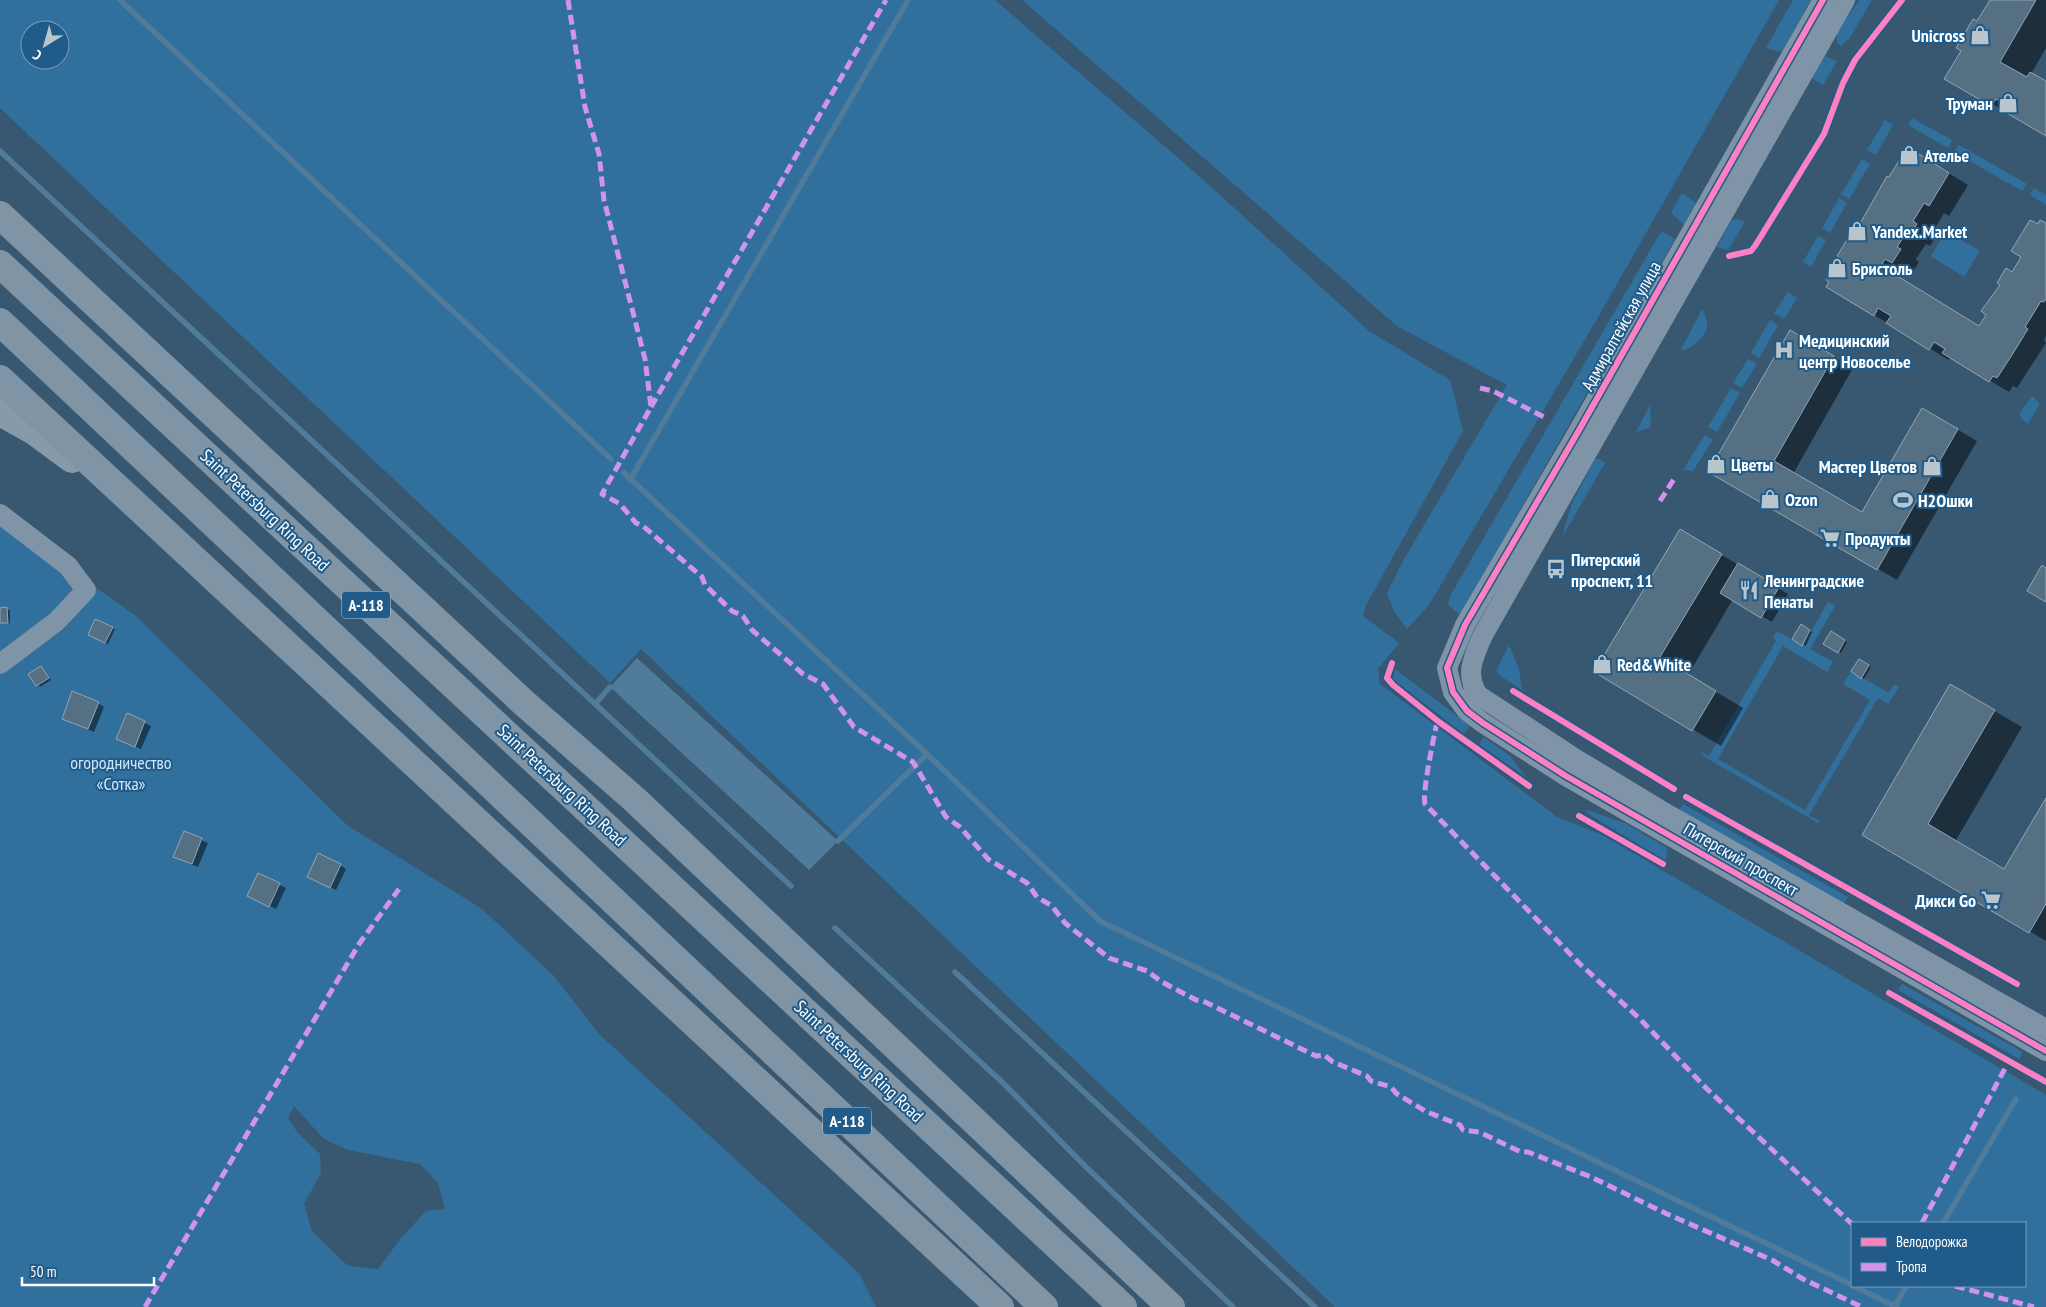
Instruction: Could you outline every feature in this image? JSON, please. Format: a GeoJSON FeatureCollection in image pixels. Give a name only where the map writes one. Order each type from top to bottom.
{"type":"FeatureCollection","features":[{"type":"Feature","properties":{"kind":"highway"},"geometry":{"type":"LineString","coordinates":[[0,215],[524,703],[634,799],[1171,1307]]}},
{"type":"Feature","properties":{"kind":"highway","name":"Saint Petersburg Ring Road"},"geometry":{"type":"LineString","coordinates":[[0,264],[1123,1307]]}},
{"type":"Feature","properties":{"kind":"highway","name":"А-118"},"geometry":{"type":"LineString","coordinates":[[0,322],[1044,1307]]}},
{"type":"Feature","properties":{"kind":"highway"},"geometry":{"type":"LineString","coordinates":[[0,379],[1000,1307]]}},
{"type":"Feature","properties":{"kind":"highway"},"geometry":{"type":"LineString","coordinates":[[524,703],[734,944]]}},
{"type":"Feature","properties":{"kind":"highway"},"geometry":{"type":"LineString","coordinates":[[1018,1283],[1040,1307]]}},
{"type":"Feature","properties":{"kind":"main road"},"geometry":{"type":"LineString","coordinates":[[0,412],[34,431],[153,521]]}},
{"type":"Feature","properties":{"kind":"street","name":"Адмиралтейская улица"},"geometry":{"type":"LineString","coordinates":[[1447,668],[1465,625],[1578,432],[1823,0]]}},
{"type":"Feature","properties":{"kind":"street","name":"Адмиралтейская улица"},"geometry":{"type":"LineString","coordinates":[[1469,674],[1474,655],[1484,635],[1845,0]]}},
{"type":"Feature","properties":{"kind":"street"},"geometry":{"type":"LineString","coordinates":[[0,514],[68,566],[86,590],[57,621],[0,664]]}},
{"type":"Feature","properties":{"kind":"street","name":"Питерский проспект"},"geometry":{"type":"LineString","coordinates":[[1447,668],[1453,692],[1466,711],[1483,723],[1566,776],[2046,1052]]}},
{"type":"Feature","properties":{"kind":"street","name":"Питерский проспект"},"geometry":{"type":"LineString","coordinates":[[1469,674],[1472,686],[1478,695],[1576,759],[1667,814],[2046,1028]]}},
{"type":"Feature","properties":{"kind":"green space"},"geometry":{"type":"Polygon","coordinates":[[[0,0],[995,0],[1207,183],[1369,331],[1450,380],[1463,431],[1365,607],[1363,616],[1399,643],[1378,669],[1380,684],[1557,817],[1602,835],[2046,1095],[2046,1307],[1335,1307],[641,649],[610,683],[0,108],[0,0]]]}},
{"type":"Feature","properties":{"kind":"green space"},"geometry":{"type":"Polygon","coordinates":[[[1022,0],[1779,0],[1597,319],[1429,605],[1407,629],[1395,613],[1387,593],[1404,559],[1507,385],[1397,326],[1022,0]]]}},
{"type":"Feature","properties":{"kind":"green space"},"geometry":{"type":"Polygon","coordinates":[[[1793,0],[1811,0],[1782,52],[1766,48],[1793,0]]]}},
{"type":"Feature","properties":{"kind":"green space"},"geometry":{"type":"Polygon","coordinates":[[[1860,0],[1872,0],[1849,39],[1841,46],[1837,42],[1837,30],[1860,0]]]}},
{"type":"Feature","properties":{"kind":"green space"},"geometry":{"type":"Polygon","coordinates":[[[1824,56],[1837,61],[1823,85],[1812,78],[1824,56]]]}},
{"type":"Feature","properties":{"kind":"green space"},"geometry":{"type":"Polygon","coordinates":[[[1912,118],[1952,140],[1948,148],[1908,125],[1912,118]]]}},
{"type":"Feature","properties":{"kind":"green space"},"geometry":{"type":"Polygon","coordinates":[[[1885,120],[1893,125],[1876,155],[1867,150],[1885,120]]]}},
{"type":"Feature","properties":{"kind":"green space"},"geometry":{"type":"Polygon","coordinates":[[[1959,145],[2027,184],[2022,191],[1954,152],[1959,145]]]}},
{"type":"Feature","properties":{"kind":"green space"},"geometry":{"type":"Polygon","coordinates":[[[1862,159],[1870,164],[1849,199],[1841,194],[1862,159]]]}},
{"type":"Feature","properties":{"kind":"green space"},"geometry":{"type":"Polygon","coordinates":[[[2034,188],[2046,195],[2046,205],[2030,195],[2034,188]]]}},
{"type":"Feature","properties":{"kind":"green space"},"geometry":{"type":"Polygon","coordinates":[[[1682,193],[1696,203],[1684,225],[1671,213],[1682,193]]]}},
{"type":"Feature","properties":{"kind":"green space"},"geometry":{"type":"Polygon","coordinates":[[[1839,198],[1847,203],[1830,233],[1822,228],[1839,198]]]}},
{"type":"Feature","properties":{"kind":"green space"},"geometry":{"type":"Polygon","coordinates":[[[1736,219],[1745,222],[1728,250],[1717,247],[1732,220],[1736,219]]]}},
{"type":"Feature","properties":{"kind":"green space"},"geometry":{"type":"Polygon","coordinates":[[[1946,231],[1980,251],[1964,277],[1931,256],[1946,231]]]}},
{"type":"Feature","properties":{"kind":"green space"},"geometry":{"type":"Polygon","coordinates":[[[1663,232],[1675,239],[1460,615],[1448,605],[1450,596],[1659,235],[1663,232]]]}},
{"type":"Feature","properties":{"kind":"green space"},"geometry":{"type":"Polygon","coordinates":[[[1818,236],[1826,240],[1811,267],[1803,262],[1818,236]]]}},
{"type":"Feature","properties":{"kind":"green space"},"geometry":{"type":"Polygon","coordinates":[[[1788,292],[1797,298],[1784,319],[1774,313],[1788,292]]]}},
{"type":"Feature","properties":{"kind":"green space"},"geometry":{"type":"Polygon","coordinates":[[[1702,309],[1707,320],[1706,332],[1693,346],[1681,350],[1702,309]]]}},
{"type":"Feature","properties":{"kind":"green space"},"geometry":{"type":"Polygon","coordinates":[[[1770,320],[1778,325],[1759,358],[1751,353],[1770,320]]]}},
{"type":"Feature","properties":{"kind":"green space"},"geometry":{"type":"Polygon","coordinates":[[[1748,359],[1757,364],[1742,388],[1733,383],[1748,359]]]}},
{"type":"Feature","properties":{"kind":"green space"},"geometry":{"type":"Polygon","coordinates":[[[1731,388],[1740,393],[1717,432],[1708,427],[1731,388]]]}},
{"type":"Feature","properties":{"kind":"green space"},"geometry":{"type":"Polygon","coordinates":[[[2032,396],[2040,404],[2028,424],[2021,419],[2020,413],[2032,396]]]}},
{"type":"Feature","properties":{"kind":"green space"},"geometry":{"type":"Polygon","coordinates":[[[1650,405],[1651,425],[1649,428],[1636,432],[1650,405]]]}},
{"type":"Feature","properties":{"kind":"green space"},"geometry":{"type":"Polygon","coordinates":[[[1705,435],[1713,440],[1693,471],[1683,470],[1705,435]]]}},
{"type":"Feature","properties":{"kind":"green space"},"geometry":{"type":"Polygon","coordinates":[[[1595,459],[1600,459],[1605,463],[1562,537],[1572,503],[1595,459]]]}},
{"type":"Feature","properties":{"kind":"green space","name":"огородничество «Сотка»"},"geometry":{"type":"Polygon","coordinates":[[[0,520],[136,616],[347,825],[482,909],[553,975],[600,1035],[859,1273],[876,1307],[0,1307],[0,520]],[[294,1106],[288,1118],[297,1132],[320,1154],[321,1173],[304,1204],[312,1231],[348,1266],[378,1269],[402,1237],[426,1211],[445,1209],[438,1183],[420,1164],[348,1150],[324,1139],[294,1106]]]}},
{"type":"Feature","properties":{"kind":"green space"},"geometry":{"type":"Polygon","coordinates":[[[1828,602],[1835,606],[1810,649],[1833,662],[1827,672],[1783,646],[1718,759],[1805,810],[1870,700],[1843,684],[1851,671],[1889,693],[1894,684],[1899,687],[1888,704],[1878,698],[1809,815],[1820,821],[1818,823],[1703,756],[1701,752],[1709,756],[1776,641],[1773,637],[1777,631],[1803,645],[1828,602]]]}},
{"type":"Feature","properties":{"kind":"green space"},"geometry":{"type":"Polygon","coordinates":[[[1509,645],[1519,669],[1522,690],[1496,671],[1509,645]]]}},
{"type":"Feature","properties":{"kind":"green space"},"geometry":{"type":"Polygon","coordinates":[[[1395,669],[1470,726],[1464,734],[1393,679],[1395,669]]]}},
{"type":"Feature","properties":{"kind":"green space"},"geometry":{"type":"Polygon","coordinates":[[[1484,737],[1511,757],[1527,778],[1479,744],[1484,737]]]}},
{"type":"Feature","properties":{"kind":"green space"},"geometry":{"type":"Polygon","coordinates":[[[1683,804],[1848,897],[1844,904],[1679,810],[1683,804]]]}},
{"type":"Feature","properties":{"kind":"green space"},"geometry":{"type":"Polygon","coordinates":[[[1587,810],[1625,823],[1667,848],[1666,861],[1587,813],[1587,810]]]}},
{"type":"Feature","properties":{"kind":"green space"},"geometry":{"type":"Polygon","coordinates":[[[1902,984],[2023,1052],[2019,1059],[1898,990],[1902,984]]]}},
{"type":"Feature","properties":{"kind":"shaded area"},"geometry":{"type":"Polygon","coordinates":[[[637,658],[838,841],[809,870],[610,687],[637,658]]]}},
{"type":"Feature","properties":{"kind":"building"},"geometry":{"type":"Polygon","coordinates":[[[1990,0],[2036,0],[2000,62],[2027,77],[2030,72],[2046,81],[2046,136],[2005,112],[2009,106],[1996,99],[1991,106],[1944,79],[1961,51],[1956,48],[1973,19],[1977,21],[1990,0]]]}},
{"type":"Feature","properties":{"kind":"building"},"geometry":{"type":"Polygon","coordinates":[[[1911,149],[1949,173],[1929,206],[1924,203],[1913,221],[1917,224],[1910,236],[1906,233],[1897,247],[1901,249],[1892,263],[1885,259],[1881,266],[1979,326],[1986,315],[1981,311],[2000,285],[1997,283],[2006,268],[2012,272],[2021,257],[2011,251],[2030,220],[2038,224],[2040,220],[2046,223],[2046,299],[2044,302],[2041,301],[2025,327],[2028,329],[1997,378],[1993,376],[1989,382],[1942,353],[1945,349],[1934,342],[1929,350],[1886,323],[1891,316],[1878,308],[1874,316],[1826,287],[1829,282],[1826,280],[1840,258],[1837,256],[1855,227],[1857,229],[1887,176],[1889,177],[1902,156],[1905,157],[1911,149]]]}},
{"type":"Feature","properties":{"kind":"building"},"geometry":{"type":"Polygon","coordinates":[[[1790,330],[1834,356],[1774,461],[1862,512],[1922,408],[1958,429],[1877,570],[1708,472],[1790,330]]]}},
{"type":"Feature","properties":{"kind":"building"},"geometry":{"type":"Polygon","coordinates":[[[1680,529],[1722,554],[1660,657],[1716,691],[1692,731],[1594,672],[1680,529]]]}},
{"type":"Feature","properties":{"kind":"building","name":"Ленинградские Пенаты"},"geometry":{"type":"Polygon","coordinates":[[[1738,563],[1779,587],[1761,618],[1720,593],[1738,563]]]}},
{"type":"Feature","properties":{"kind":"building"},"geometry":{"type":"Polygon","coordinates":[[[2042,565],[2046,568],[2046,602],[2027,591],[2042,565]]]}},
{"type":"Feature","properties":{"kind":"building"},"geometry":{"type":"Polygon","coordinates":[[[7,607],[8,623],[0,623],[0,608],[7,607]]]}},
{"type":"Feature","properties":{"kind":"building"},"geometry":{"type":"Polygon","coordinates":[[[95,619],[113,627],[105,643],[88,635],[95,619]]]}},
{"type":"Feature","properties":{"kind":"building"},"geometry":{"type":"Polygon","coordinates":[[[1801,624],[1810,630],[1802,646],[1792,639],[1801,624]]]}},
{"type":"Feature","properties":{"kind":"building"},"geometry":{"type":"Polygon","coordinates":[[[1831,631],[1845,640],[1838,653],[1823,644],[1831,631]]]}},
{"type":"Feature","properties":{"kind":"building"},"geometry":{"type":"Polygon","coordinates":[[[1859,659],[1869,665],[1861,679],[1851,671],[1859,659]]]}},
{"type":"Feature","properties":{"kind":"building"},"geometry":{"type":"Polygon","coordinates":[[[41,666],[49,678],[36,686],[28,674],[41,666]]]}},
{"type":"Feature","properties":{"kind":"building"},"geometry":{"type":"Polygon","coordinates":[[[1950,684],[1995,710],[1928,824],[2004,869],[2046,798],[2046,904],[2029,933],[1862,835],[1950,684]]]}},
{"type":"Feature","properties":{"kind":"building"},"geometry":{"type":"Polygon","coordinates":[[[72,691],[99,702],[88,729],[62,719],[72,691]]]}},
{"type":"Feature","properties":{"kind":"building"},"geometry":{"type":"Polygon","coordinates":[[[127,713],[145,721],[135,747],[116,739],[127,713]]]}},
{"type":"Feature","properties":{"kind":"building"},"geometry":{"type":"Polygon","coordinates":[[[184,831],[202,838],[192,864],[173,857],[184,831]]]}},
{"type":"Feature","properties":{"kind":"building"},"geometry":{"type":"Polygon","coordinates":[[[318,853],[341,864],[330,888],[307,877],[318,853]]]}},
{"type":"Feature","properties":{"kind":"building"},"geometry":{"type":"Polygon","coordinates":[[[258,873],[280,883],[269,907],[247,896],[258,873]]]}},
{"type":"Feature","properties":{"kind":"waterway"},"geometry":{"type":"LineString","coordinates":[[120,0],[611,459]]}},
{"type":"Feature","properties":{"kind":"waterway"},"geometry":{"type":"LineString","coordinates":[[630,480],[908,0]]}},
{"type":"Feature","properties":{"kind":"waterway"},"geometry":{"type":"LineString","coordinates":[[0,151],[791,886]]}},
{"type":"Feature","properties":{"kind":"waterway"},"geometry":{"type":"LineString","coordinates":[[624,473],[927,754],[1100,921],[1851,1285]]}},
{"type":"Feature","properties":{"kind":"waterway"},"geometry":{"type":"LineString","coordinates":[[595,704],[610,687]]}},
{"type":"Feature","properties":{"kind":"waterway"},"geometry":{"type":"LineString","coordinates":[[838,841],[927,754]]}},
{"type":"Feature","properties":{"kind":"waterway"},"geometry":{"type":"LineString","coordinates":[[835,928],[1002,1082],[1085,1166],[1233,1307]]}},
{"type":"Feature","properties":{"kind":"waterway"},"geometry":{"type":"LineString","coordinates":[[955,972],[1315,1307]]}},
{"type":"Feature","properties":{"kind":"waterway"},"geometry":{"type":"LineString","coordinates":[[1944,1222],[2016,1099]]}},
{"type":"Feature","properties":{"kind":"waterway"},"geometry":{"type":"LineString","coordinates":[[1855,1287],[1897,1307]]}},
{"type":"Feature","properties":{"kind":"waterway"},"geometry":{"type":"LineString","coordinates":[[1895,1306],[1905,1287]]}},
{"type":"Feature","properties":{"kind":"marked path"},"geometry":{"type":"LineString","coordinates":[[568,0],[585,107],[599,154],[604,200],[645,359],[651,407],[602,494],[620,504],[636,523],[643,526],[702,577],[705,585],[732,611],[743,616],[752,630],[803,674],[823,684],[854,727],[913,762],[946,817],[960,827],[988,859],[1027,883],[1037,897],[1052,906],[1065,923],[1109,958],[1147,971],[1162,982],[1196,1000],[1203,1001],[1316,1056],[1324,1055],[1333,1062],[1367,1076],[1371,1081],[1391,1087],[1397,1094],[1427,1112],[1460,1125],[1463,1130],[1479,1132],[1521,1152],[1528,1152],[1591,1177],[1667,1214],[1772,1260],[1803,1279],[1862,1307]]}},
{"type":"Feature","properties":{"kind":"marked path"},"geometry":{"type":"LineString","coordinates":[[651,407],[886,0]]}},
{"type":"Feature","properties":{"kind":"marked path"},"geometry":{"type":"LineString","coordinates":[[1480,388],[1493,391],[1546,418]]}},
{"type":"Feature","properties":{"kind":"marked path"},"geometry":{"type":"LineString","coordinates":[[1660,501],[1674,479]]}},
{"type":"Feature","properties":{"kind":"marked path"},"geometry":{"type":"LineString","coordinates":[[1439,722],[1436,727],[1428,767],[1425,804],[1580,964],[1640,1019],[1707,1089],[1851,1223]]}},
{"type":"Feature","properties":{"kind":"marked path"},"geometry":{"type":"LineString","coordinates":[[145,1307],[359,944],[399,889]]}},
{"type":"Feature","properties":{"kind":"marked path"},"geometry":{"type":"LineString","coordinates":[[1923,1222],[2009,1061]]}},
{"type":"Feature","properties":{"kind":"marked path"},"geometry":{"type":"LineString","coordinates":[[1959,1287],[2034,1307]]}},
{"type":"Feature","properties":{"kind":"cycle path"},"geometry":{"type":"LineString","coordinates":[[1823,0],[1578,432],[1465,625],[1447,668],[1453,692],[1467,711],[1483,723],[1566,776],[2046,1051]]}},
{"type":"Feature","properties":{"kind":"cycle path"},"geometry":{"type":"LineString","coordinates":[[1729,256],[1751,251],[1755,246],[1824,134],[1843,83],[1855,60],[1902,0]]}},
{"type":"Feature","properties":{"kind":"cycle path"},"geometry":{"type":"LineString","coordinates":[[1392,663],[1387,678],[1393,685],[1439,722],[1529,786]]}},
{"type":"Feature","properties":{"kind":"cycle path"},"geometry":{"type":"LineString","coordinates":[[1513,691],[1674,789]]}},
{"type":"Feature","properties":{"kind":"cycle path"},"geometry":{"type":"LineString","coordinates":[[1686,797],[2017,984]]}},
{"type":"Feature","properties":{"kind":"cycle path"},"geometry":{"type":"LineString","coordinates":[[1579,816],[1663,864]]}},
{"type":"Feature","properties":{"kind":"cycle path"},"geometry":{"type":"LineString","coordinates":[[1889,993],[2046,1082]]}},
{"type":"Feature","properties":{"kind":"place","name":"Unicross"},"geometry":{"type":"Point","coordinates":[1980,35]}},
{"type":"Feature","properties":{"kind":"place","name":"Труман"},"geometry":{"type":"Point","coordinates":[2008,103]}},
{"type":"Feature","properties":{"kind":"place","name":"Ателье"},"geometry":{"type":"Point","coordinates":[1909,155]}},
{"type":"Feature","properties":{"kind":"place","name":"Yandex.Market"},"geometry":{"type":"Point","coordinates":[1857,231]}},
{"type":"Feature","properties":{"kind":"place","name":"Бристоль"},"geometry":{"type":"Point","coordinates":[1837,268]}},
{"type":"Feature","properties":{"kind":"place","name":"Медицинский центр Новоселье"},"geometry":{"type":"Point","coordinates":[1784,350]}},
{"type":"Feature","properties":{"kind":"place","name":"Цветы"},"geometry":{"type":"Point","coordinates":[1716,464]}},
{"type":"Feature","properties":{"kind":"place","name":"Мастер Цветов"},"geometry":{"type":"Point","coordinates":[1932,466]}},
{"type":"Feature","properties":{"kind":"place","name":"Ozon"},"geometry":{"type":"Point","coordinates":[1770,499]}},
{"type":"Feature","properties":{"kind":"place","name":"H2Oшки"},"geometry":{"type":"Point","coordinates":[1903,500]}},
{"type":"Feature","properties":{"kind":"place","name":"Продукты"},"geometry":{"type":"Point","coordinates":[1830,538]}},
{"type":"Feature","properties":{"kind":"place","name":"Питерский проспект, 11"},"geometry":{"type":"Point","coordinates":[1556,569]}},
{"type":"Feature","properties":{"kind":"place","name":"Ленинградские Пенаты"},"geometry":{"type":"Point","coordinates":[1749,590]}},
{"type":"Feature","properties":{"kind":"place","name":"Red&White"},"geometry":{"type":"Point","coordinates":[1602,664]}},
{"type":"Feature","properties":{"kind":"place","name":"Дикси Go"},"geometry":{"type":"Point","coordinates":[1991,900]}}]}
